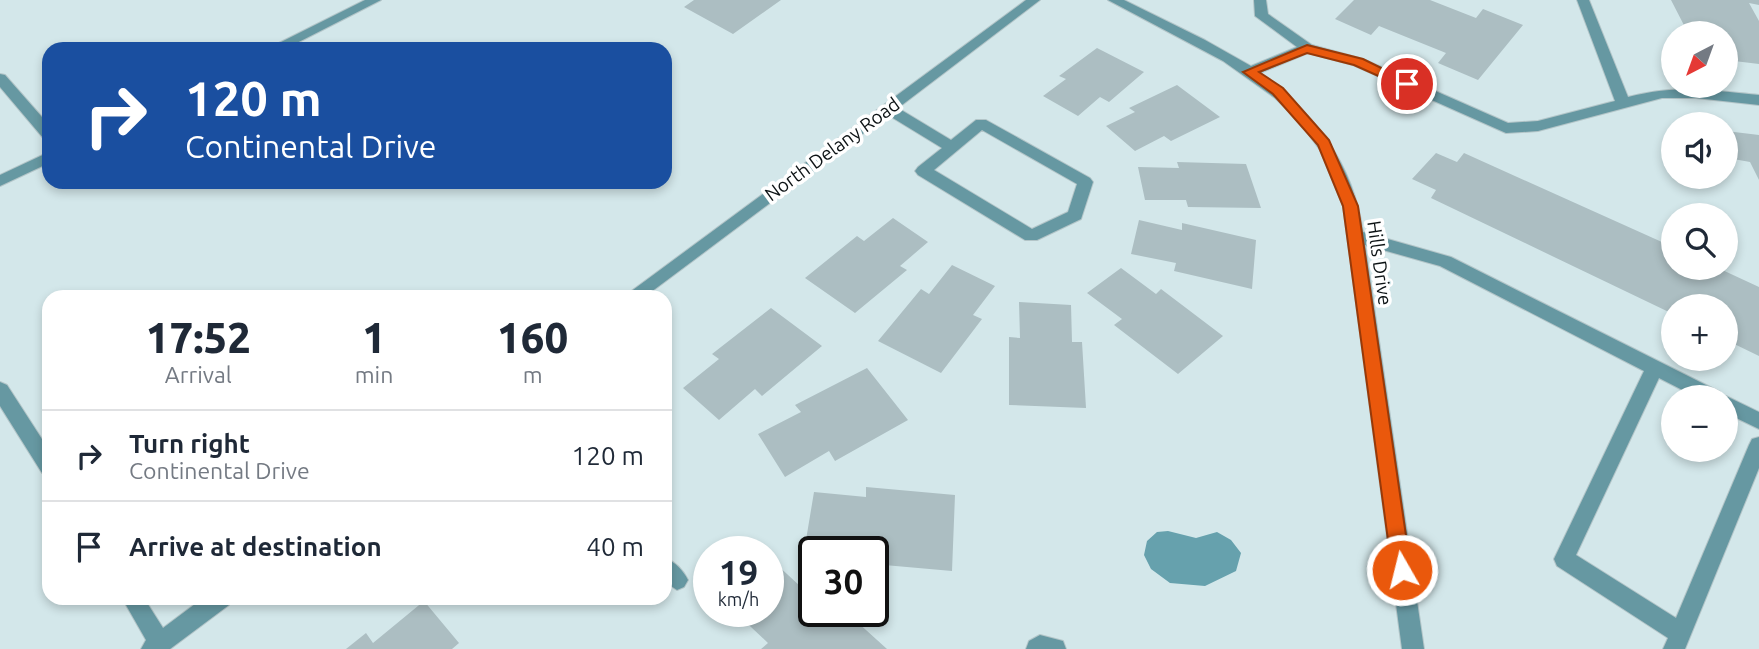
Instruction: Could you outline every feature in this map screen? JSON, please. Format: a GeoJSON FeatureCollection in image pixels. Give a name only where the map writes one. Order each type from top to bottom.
{"type":"FeatureCollection","features":[{"type":"Feature","properties":{"kind":"street"},"geometry":{"type":"LineString","coordinates":[[288,42],[375,0]]}},
{"type":"Feature","properties":{"kind":"street","name":"North Delany Road"},"geometry":{"type":"LineString","coordinates":[[641,290],[1034,0]]}},
{"type":"Feature","properties":{"kind":"street","name":"Hills Drive"},"geometry":{"type":"LineString","coordinates":[[1114,0],[1230,58],[1278,91],[1324,144],[1351,206],[1413,649]]}},
{"type":"Feature","properties":{"kind":"street"},"geometry":{"type":"LineString","coordinates":[[1260,0],[1262,16],[1307,48],[1358,62],[1506,128],[1538,126],[1662,93],[1696,93],[1759,100]]}},
{"type":"Feature","properties":{"kind":"street"},"geometry":{"type":"LineString","coordinates":[[1583,0],[1623,104]]}},
{"type":"Feature","properties":{"kind":"street"},"geometry":{"type":"LineString","coordinates":[[1250,72],[1307,48]]}},
{"type":"Feature","properties":{"kind":"street"},"geometry":{"type":"LineString","coordinates":[[0,78],[42,127]]}},
{"type":"Feature","properties":{"kind":"street"},"geometry":{"type":"LineString","coordinates":[[887,108],[952,147]]}},
{"type":"Feature","properties":{"kind":"street"},"geometry":{"type":"LineString","coordinates":[[981,123],[1085,182],[1075,215],[1031,236],[923,171],[952,147],[981,123]]}},
{"type":"Feature","properties":{"kind":"street"},"geometry":{"type":"LineString","coordinates":[[0,181],[42,160]]}},
{"type":"Feature","properties":{"kind":"street"},"geometry":{"type":"LineString","coordinates":[[1355,236],[1445,261],[1689,385]]}},
{"type":"Feature","properties":{"kind":"street"},"geometry":{"type":"LineString","coordinates":[[1655,368],[1563,558],[1677,641],[1759,445]]}},
{"type":"Feature","properties":{"kind":"street"},"geometry":{"type":"LineString","coordinates":[[0,390],[42,456]]}},
{"type":"Feature","properties":{"kind":"street"},"geometry":{"type":"LineString","coordinates":[[1738,410],[1759,421]]}},
{"type":"Feature","properties":{"kind":"street"},"geometry":{"type":"LineString","coordinates":[[136,605],[156,646],[211,605]]}},
{"type":"Feature","properties":{"kind":"street"},"geometry":{"type":"LineString","coordinates":[[1037,649],[1040,646],[1055,649]]}},
{"type":"Feature","properties":{"kind":"water"},"geometry":{"type":"Polygon","coordinates":[[[1168,531],[1196,538],[1217,532],[1231,540],[1241,553],[1236,571],[1205,586],[1170,583],[1151,569],[1144,555],[1147,541],[1157,532],[1168,531]]]}},
{"type":"Feature","properties":{"kind":"building"},"geometry":{"type":"Polygon","coordinates":[[[694,0],[781,0],[733,34],[684,7],[694,0]]]}},
{"type":"Feature","properties":{"kind":"building"},"geometry":{"type":"Polygon","coordinates":[[[1354,0],[1430,0],[1476,18],[1483,9],[1523,25],[1478,80],[1438,63],[1446,53],[1379,26],[1371,35],[1335,19],[1354,0]]]}},
{"type":"Feature","properties":{"kind":"building"},"geometry":{"type":"Polygon","coordinates":[[[1671,0],[1759,0],[1759,5],[1749,3],[1759,21],[1759,64],[1738,61],[1738,21],[1682,21],[1671,0]]]}},
{"type":"Feature","properties":{"kind":"building"},"geometry":{"type":"Polygon","coordinates":[[[1097,48],[1144,72],[1109,102],[1100,97],[1078,116],[1043,96],[1066,79],[1059,76],[1097,48]]]}},
{"type":"Feature","properties":{"kind":"building"},"geometry":{"type":"Polygon","coordinates":[[[1177,85],[1220,117],[1171,141],[1164,136],[1135,151],[1106,126],[1135,112],[1129,108],[1177,85]]]}},
{"type":"Feature","properties":{"kind":"building"},"geometry":{"type":"Polygon","coordinates":[[[1738,132],[1759,135],[1759,180],[1750,162],[1738,160],[1738,132]]]}},
{"type":"Feature","properties":{"kind":"building"},"geometry":{"type":"Polygon","coordinates":[[[1436,153],[1457,162],[1464,153],[1661,242],[1661,280],[1738,280],[1738,277],[1759,287],[1759,356],[1738,346],[1738,294],[1661,294],[1661,308],[1431,198],[1436,190],[1412,179],[1436,153]]]}},
{"type":"Feature","properties":{"kind":"building"},"geometry":{"type":"Polygon","coordinates":[[[1177,162],[1246,164],[1261,208],[1188,207],[1186,200],[1145,200],[1138,167],[1179,168],[1177,162]]]}},
{"type":"Feature","properties":{"kind":"building"},"geometry":{"type":"Polygon","coordinates":[[[893,218],[928,242],[900,266],[907,270],[855,313],[805,278],[857,236],[864,241],[893,218]]]}},
{"type":"Feature","properties":{"kind":"building"},"geometry":{"type":"Polygon","coordinates":[[[1139,220],[1182,230],[1182,223],[1256,240],[1252,289],[1174,271],[1176,263],[1131,254],[1139,220]]]}},
{"type":"Feature","properties":{"kind":"building"},"geometry":{"type":"Polygon","coordinates":[[[952,265],[995,286],[973,315],[982,319],[941,373],[878,341],[921,289],[929,294],[952,265]]]}},
{"type":"Feature","properties":{"kind":"building"},"geometry":{"type":"Polygon","coordinates":[[[1121,268],[1156,294],[1161,289],[1223,336],[1178,374],[1114,325],[1122,319],[1087,293],[1121,268]]]}},
{"type":"Feature","properties":{"kind":"building"},"geometry":{"type":"Polygon","coordinates":[[[1019,302],[1071,305],[1072,342],[1082,342],[1086,408],[1009,405],[1009,337],[1020,338],[1019,302]]]}},
{"type":"Feature","properties":{"kind":"building"},"geometry":{"type":"Polygon","coordinates":[[[771,308],[822,346],[762,396],[755,389],[719,420],[683,388],[719,359],[712,354],[771,308]]]}},
{"type":"Feature","properties":{"kind":"building"},"geometry":{"type":"Polygon","coordinates":[[[867,368],[908,420],[835,461],[829,451],[785,477],[758,434],[801,412],[795,405],[867,368]]]}},
{"type":"Feature","properties":{"kind":"building"},"geometry":{"type":"Polygon","coordinates":[[[866,487],[955,495],[952,571],[889,565],[889,536],[807,536],[814,492],[866,497],[866,487]]]}},
{"type":"Feature","properties":{"kind":"building"},"geometry":{"type":"Polygon","coordinates":[[[784,571],[798,584],[798,627],[863,627],[887,649],[761,649],[768,643],[751,627],[784,627],[784,571]]]}},
{"type":"Feature","properties":{"kind":"building"},"geometry":{"type":"Polygon","coordinates":[[[419,605],[427,605],[459,643],[452,649],[346,649],[366,633],[373,643],[419,605]]]}},
{"type":"Feature","properties":{"kind":"route"},"geometry":{"type":"LineString","coordinates":[[1402,570],[1351,206],[1324,144],[1278,91],[1250,72],[1307,48],[1358,62],[1407,84]]}}]}
